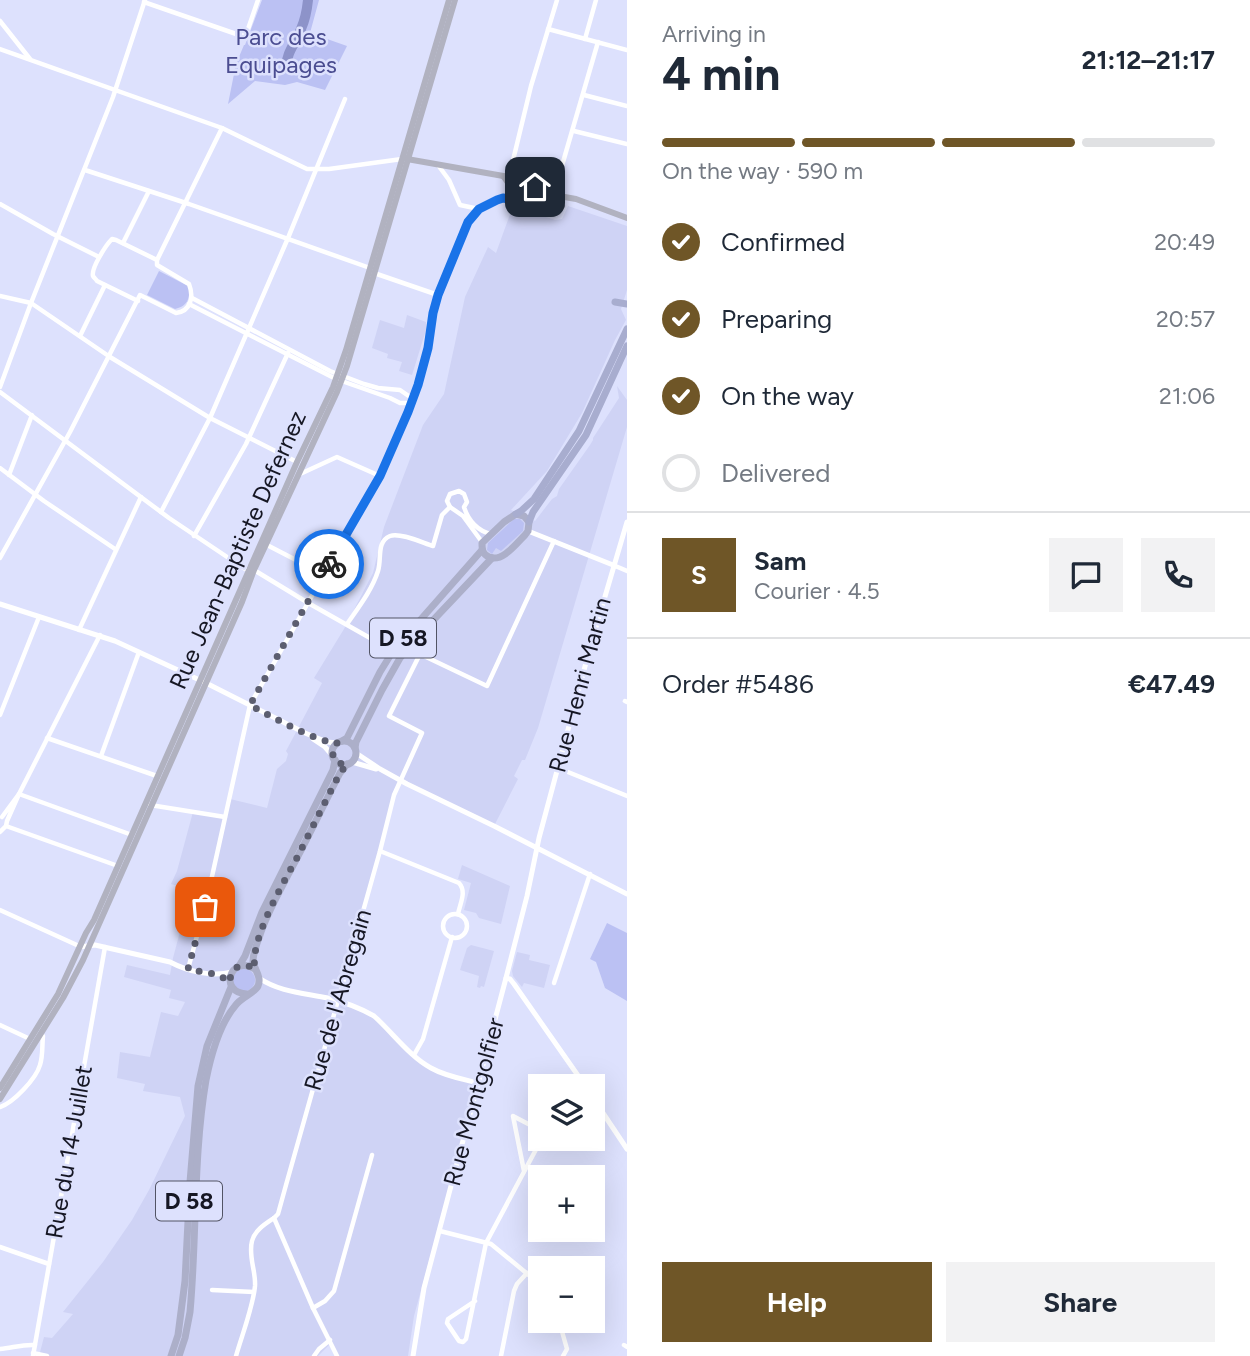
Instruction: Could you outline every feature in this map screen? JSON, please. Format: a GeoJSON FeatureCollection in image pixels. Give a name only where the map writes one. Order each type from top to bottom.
{"type":"FeatureCollection","features":[{"type":"Feature","properties":{"kind":"highway"},"geometry":{"type":"LineString","coordinates":[[615,302],[627,304]]}},
{"type":"Feature","properties":{"kind":"highway"},"geometry":{"type":"LineString","coordinates":[[516,514],[534,499],[579,431],[627,329]]}},
{"type":"Feature","properties":{"kind":"highway"},"geometry":{"type":"LineString","coordinates":[[528,526],[533,512],[586,435],[627,346]]}},
{"type":"Feature","properties":{"kind":"main road"},"geometry":{"type":"LineString","coordinates":[[406,159],[449,0]]}},
{"type":"Feature","properties":{"kind":"main road"},"geometry":{"type":"LineString","coordinates":[[406,159],[454,0]]}},
{"type":"Feature","properties":{"kind":"main road"},"geometry":{"type":"LineString","coordinates":[[406,159],[506,177],[559,196],[576,199],[627,220]]}},
{"type":"Feature","properties":{"kind":"main road","name":"Rue Jean-Baptiste Defernez"},"geometry":{"type":"LineString","coordinates":[[252,570],[267,545],[300,474],[340,377],[406,159]]}},
{"type":"Feature","properties":{"kind":"main road"},"geometry":{"type":"LineString","coordinates":[[506,177],[514,200],[549,214],[555,214],[566,203],[573,202],[627,220]]}},
{"type":"Feature","properties":{"kind":"main road"},"geometry":{"type":"LineString","coordinates":[[512,191],[523,183]]}},
{"type":"Feature","properties":{"kind":"main road"},"geometry":{"type":"LineString","coordinates":[[559,196],[562,206]]}},
{"type":"Feature","properties":{"kind":"main road","name":"Rue Jean-Baptiste Defernez"},"geometry":{"type":"LineString","coordinates":[[0,1099],[68,989],[297,462],[340,377]]}},
{"type":"Feature","properties":{"kind":"main road"},"geometry":{"type":"LineString","coordinates":[[516,514],[524,516],[528,526],[502,556],[492,558],[485,555],[482,547],[503,522],[516,514]]}},
{"type":"Feature","properties":{"kind":"main road","name":"D 58"},"geometry":{"type":"LineString","coordinates":[[340,742],[346,738],[393,651],[482,547]]}},
{"type":"Feature","properties":{"kind":"main road","name":"D 58"},"geometry":{"type":"LineString","coordinates":[[356,751],[356,742],[364,725],[400,658],[492,558]]}},
{"type":"Feature","properties":{"kind":"main road","name":"Rue Jean-Baptiste Defernez"},"geometry":{"type":"LineString","coordinates":[[0,1088],[58,994],[203,682]]}},
{"type":"Feature","properties":{"kind":"main road"},"geometry":{"type":"LineString","coordinates":[[252,948],[255,969],[260,978],[256,990],[247,995],[237,992],[231,984],[232,972],[260,934],[336,772],[349,763],[356,751],[350,742],[340,742],[333,748],[336,772]]}},
{"type":"Feature","properties":{"kind":"main road"},"geometry":{"type":"LineString","coordinates":[[334,757],[342,765],[349,763]]}},
{"type":"Feature","properties":{"kind":"main road"},"geometry":{"type":"LineString","coordinates":[[239,966],[249,965],[255,969]]}},
{"type":"Feature","properties":{"kind":"main road","name":"D 58"},"geometry":{"type":"LineString","coordinates":[[171,1356],[178,1335],[186,1281],[198,1086],[207,1046],[231,984]]}},
{"type":"Feature","properties":{"kind":"main road","name":"D 58"},"geometry":{"type":"LineString","coordinates":[[178,1356],[190,1312],[198,1155],[207,1077],[213,1054],[233,1007],[247,995]]}},
{"type":"Feature","properties":{"kind":"street"},"geometry":{"type":"LineString","coordinates":[[258,0],[244,36],[144,1],[115,91],[0,389],[194,536],[393,651]]}},
{"type":"Feature","properties":{"kind":"street"},"geometry":{"type":"LineString","coordinates":[[506,177],[557,0]]}},
{"type":"Feature","properties":{"kind":"street"},"geometry":{"type":"LineString","coordinates":[[585,39],[596,0]]}},
{"type":"Feature","properties":{"kind":"street"},"geometry":{"type":"LineString","coordinates":[[0,21],[31,60]]}},
{"type":"Feature","properties":{"kind":"street"},"geometry":{"type":"LineString","coordinates":[[548,29],[627,50]]}},
{"type":"Feature","properties":{"kind":"street"},"geometry":{"type":"LineString","coordinates":[[561,169],[598,42]]}},
{"type":"Feature","properties":{"kind":"street"},"geometry":{"type":"LineString","coordinates":[[0,49],[222,128],[300,166],[316,170],[406,159]]}},
{"type":"Feature","properties":{"kind":"street"},"geometry":{"type":"LineString","coordinates":[[584,95],[627,106]]}},
{"type":"Feature","properties":{"kind":"street"},"geometry":{"type":"LineString","coordinates":[[161,512],[210,418],[345,99]]}},
{"type":"Feature","properties":{"kind":"street"},"geometry":{"type":"LineString","coordinates":[[157,263],[222,128]]}},
{"type":"Feature","properties":{"kind":"street"},"geometry":{"type":"LineString","coordinates":[[573,131],[627,144]]}},
{"type":"Feature","properties":{"kind":"street"},"geometry":{"type":"LineString","coordinates":[[438,165],[449,180],[460,205],[479,209]]}},
{"type":"Feature","properties":{"kind":"street"},"geometry":{"type":"LineString","coordinates":[[449,180],[456,168]]}},
{"type":"Feature","properties":{"kind":"street"},"geometry":{"type":"LineString","coordinates":[[85,170],[288,238],[438,295]]}},
{"type":"Feature","properties":{"kind":"street"},"geometry":{"type":"LineString","coordinates":[[123,243],[149,191]]}},
{"type":"Feature","properties":{"kind":"street"},"geometry":{"type":"LineString","coordinates":[[188,969],[207,899],[250,705],[380,476],[412,401],[428,348],[438,295],[468,222],[479,209],[503,198],[514,200]]}},
{"type":"Feature","properties":{"kind":"street"},"geometry":{"type":"LineString","coordinates":[[0,204],[99,257]]}},
{"type":"Feature","properties":{"kind":"street"},"geometry":{"type":"LineString","coordinates":[[112,239],[123,243],[189,284],[191,301],[185,310],[176,313],[105,285],[94,278],[93,273],[99,257],[108,242],[112,239]]}},
{"type":"Feature","properties":{"kind":"street"},"geometry":{"type":"LineString","coordinates":[[80,336],[105,285]]}},
{"type":"Feature","properties":{"kind":"street"},"geometry":{"type":"LineString","coordinates":[[0,296],[31,303],[110,357],[210,418],[297,462]]}},
{"type":"Feature","properties":{"kind":"street"},"geometry":{"type":"LineString","coordinates":[[0,558],[66,441],[139,298]]}},
{"type":"Feature","properties":{"kind":"street"},"geometry":{"type":"LineString","coordinates":[[191,301],[340,377],[400,403],[412,401]]}},
{"type":"Feature","properties":{"kind":"street"},"geometry":{"type":"LineString","coordinates":[[194,536],[249,439],[289,353]]}},
{"type":"Feature","properties":{"kind":"street"},"geometry":{"type":"LineString","coordinates":[[340,377],[378,388],[400,390],[412,401]]}},
{"type":"Feature","properties":{"kind":"street"},"geometry":{"type":"LineString","coordinates":[[9,475],[32,415]]}},
{"type":"Feature","properties":{"kind":"street"},"geometry":{"type":"LineString","coordinates":[[300,474],[337,457],[380,476]]}},
{"type":"Feature","properties":{"kind":"street"},"geometry":{"type":"LineString","coordinates":[[0,468],[115,549]]}},
{"type":"Feature","properties":{"kind":"street"},"geometry":{"type":"LineString","coordinates":[[482,547],[463,516],[450,507],[448,497],[458,491],[464,494],[464,507],[469,519],[481,530],[492,534]]}},
{"type":"Feature","properties":{"kind":"street"},"geometry":{"type":"LineString","coordinates":[[79,630],[141,497]]}},
{"type":"Feature","properties":{"kind":"street"},"geometry":{"type":"LineString","coordinates":[[347,624],[375,579],[380,567],[380,550],[384,540],[398,534],[433,546],[442,515],[450,507]]}},
{"type":"Feature","properties":{"kind":"street"},"geometry":{"type":"LineString","coordinates":[[457,510],[464,507]]}},
{"type":"Feature","properties":{"kind":"street","name":"Rue Henri Martin"},"geometry":{"type":"LineString","coordinates":[[537,848],[627,522]]}},
{"type":"Feature","properties":{"kind":"street"},"geometry":{"type":"LineString","coordinates":[[528,526],[554,541],[627,571]]}},
{"type":"Feature","properties":{"kind":"street","name":"Rue de l'Abregain"},"geometry":{"type":"LineString","coordinates":[[274,1218],[278,1214],[284,1193],[394,795],[422,733],[389,716],[419,656],[487,686],[554,541]]}},
{"type":"Feature","properties":{"kind":"street"},"geometry":{"type":"LineString","coordinates":[[267,545],[323,574]]}},
{"type":"Feature","properties":{"kind":"street"},"geometry":{"type":"LineString","coordinates":[[0,604],[100,635],[305,733],[327,742],[340,742]]}},
{"type":"Feature","properties":{"kind":"street"},"geometry":{"type":"LineString","coordinates":[[0,715],[39,617]]}},
{"type":"Feature","properties":{"kind":"street"},"geometry":{"type":"LineString","coordinates":[[100,635],[3,824],[118,866]]}},
{"type":"Feature","properties":{"kind":"street"},"geometry":{"type":"LineString","coordinates":[[100,757],[139,652]]}},
{"type":"Feature","properties":{"kind":"street"},"geometry":{"type":"LineString","coordinates":[[305,733],[334,757]]}},
{"type":"Feature","properties":{"kind":"street"},"geometry":{"type":"LineString","coordinates":[[47,738],[157,776]]}},
{"type":"Feature","properties":{"kind":"street"},"geometry":{"type":"LineString","coordinates":[[356,751],[400,780],[627,894]]}},
{"type":"Feature","properties":{"kind":"street"},"geometry":{"type":"LineString","coordinates":[[349,763],[380,769]]}},
{"type":"Feature","properties":{"kind":"street"},"geometry":{"type":"LineString","coordinates":[[558,768],[627,796]]}},
{"type":"Feature","properties":{"kind":"street"},"geometry":{"type":"LineString","coordinates":[[19,794],[132,835]]}},
{"type":"Feature","properties":{"kind":"street"},"geometry":{"type":"LineString","coordinates":[[148,805],[225,817]]}},
{"type":"Feature","properties":{"kind":"street","name":"Rue Montgolfier"},"geometry":{"type":"LineString","coordinates":[[414,1356],[424,1288],[506,978],[537,848]]}},
{"type":"Feature","properties":{"kind":"street"},"geometry":{"type":"LineString","coordinates":[[380,851],[458,883],[463,888],[458,914]]}},
{"type":"Feature","properties":{"kind":"street"},"geometry":{"type":"LineString","coordinates":[[554,983],[590,874]]}},
{"type":"Feature","properties":{"kind":"street"},"geometry":{"type":"LineString","coordinates":[[0,910],[80,947],[89,944],[105,947],[219,975],[232,972]]}},
{"type":"Feature","properties":{"kind":"street"},"geometry":{"type":"LineString","coordinates":[[452,914],[458,914],[466,920],[467,929],[461,937],[452,937],[446,935],[443,922],[452,914]]}},
{"type":"Feature","properties":{"kind":"street"},"geometry":{"type":"LineString","coordinates":[[414,1055],[423,1039],[452,937]]}},
{"type":"Feature","properties":{"kind":"street","name":"Rue du 14 Juillet"},"geometry":{"type":"LineString","coordinates":[[33,1354],[105,947]]}},
{"type":"Feature","properties":{"kind":"street"},"geometry":{"type":"LineString","coordinates":[[219,975],[231,984]]}},
{"type":"Feature","properties":{"kind":"street"},"geometry":{"type":"LineString","coordinates":[[260,978],[272,986],[337,1000],[374,1016],[431,1069],[478,1083]]}},
{"type":"Feature","properties":{"kind":"street"},"geometry":{"type":"LineString","coordinates":[[506,978],[514,984],[577,1074]]}},
{"type":"Feature","properties":{"kind":"street"},"geometry":{"type":"LineString","coordinates":[[256,990],[272,986]]}},
{"type":"Feature","properties":{"kind":"street"},"geometry":{"type":"LineString","coordinates":[[0,1025],[31,1040]]}},
{"type":"Feature","properties":{"kind":"street"},"geometry":{"type":"LineString","coordinates":[[0,1107],[29,1084],[37,1073],[41,1064],[41,1034]]}},
{"type":"Feature","properties":{"kind":"street"},"geometry":{"type":"LineString","coordinates":[[475,1301],[448,1319],[447,1323],[459,1341],[466,1339],[475,1301],[485,1243],[540,1142],[534,1127],[513,1116],[524,1171]]}},
{"type":"Feature","properties":{"kind":"street"},"geometry":{"type":"LineString","coordinates":[[605,1116],[627,1149]]}},
{"type":"Feature","properties":{"kind":"street"},"geometry":{"type":"LineString","coordinates":[[313,1308],[325,1301],[334,1291],[372,1155]]}},
{"type":"Feature","properties":{"kind":"street"},"geometry":{"type":"LineString","coordinates":[[236,1356],[256,1279],[251,1252],[252,1241],[257,1230],[274,1218],[337,1356]]}},
{"type":"Feature","properties":{"kind":"street"},"geometry":{"type":"LineString","coordinates":[[440,1230],[491,1244],[527,1273],[514,1291],[501,1356]]}},
{"type":"Feature","properties":{"kind":"street"},"geometry":{"type":"LineString","coordinates":[[0,1247],[49,1264]]}},
{"type":"Feature","properties":{"kind":"street"},"geometry":{"type":"LineString","coordinates":[[212,1290],[254,1293]]}},
{"type":"Feature","properties":{"kind":"street"},"geometry":{"type":"LineString","coordinates":[[562,1333],[567,1349],[563,1356]]}},
{"type":"Feature","properties":{"kind":"street"},"geometry":{"type":"LineString","coordinates":[[314,1356],[330,1340]]}},
{"type":"Feature","properties":{"kind":"street"},"geometry":{"type":"LineString","coordinates":[[0,1349],[35,1345]]}},
{"type":"Feature","properties":{"kind":"street"},"geometry":{"type":"LineString","coordinates":[[33,1354],[47,1356]]}},
{"type":"Feature","properties":{"kind":"shaded area"},"geometry":{"type":"Polygon","coordinates":[[[513,206],[555,220],[562,219],[568,206],[627,226],[627,290],[621,309],[626,320],[582,413],[547,471],[511,510],[535,521],[557,496],[619,398],[617,386],[627,400],[627,427],[538,728],[525,760],[522,760],[514,776],[518,779],[494,826],[400,780],[338,1000],[367,1012],[427,1066],[478,1083],[414,1316],[408,1356],[336,1356],[329,1345],[318,1356],[39,1356],[44,1337],[52,1338],[73,1314],[63,1312],[132,1220],[185,1116],[180,1097],[143,1091],[145,1084],[117,1078],[120,1052],[150,1057],[161,1012],[178,1016],[185,1002],[169,998],[171,990],[124,977],[127,965],[170,975],[191,890],[171,884],[193,812],[225,816],[230,799],[267,808],[277,769],[286,761],[286,751],[322,683],[314,678],[344,629],[373,573],[384,527],[423,425],[444,394],[465,297],[488,247],[496,253],[513,206]]]}},
{"type":"Feature","properties":{"kind":"shaded area"},"geometry":{"type":"Polygon","coordinates":[[[407,315],[426,322],[412,375],[399,371],[402,362],[387,358],[388,354],[372,348],[380,320],[404,328],[407,315]]]}},
{"type":"Feature","properties":{"kind":"shaded area"},"geometry":{"type":"Polygon","coordinates":[[[462,865],[510,886],[501,924],[479,918],[476,913],[464,910],[471,883],[458,879],[462,865]]]}},
{"type":"Feature","properties":{"kind":"shaded area"},"geometry":{"type":"Polygon","coordinates":[[[471,945],[494,951],[484,987],[477,987],[479,976],[460,970],[467,948],[471,945]]]}},
{"type":"Feature","properties":{"kind":"shaded area"},"geometry":{"type":"Polygon","coordinates":[[[517,952],[530,955],[529,960],[550,965],[544,988],[524,983],[522,987],[513,976],[517,952]]]}},
{"type":"Feature","properties":{"kind":"green space","name":"Parc des Equipages"},"geometry":{"type":"Polygon","coordinates":[[[262,0],[319,0],[310,33],[347,46],[325,90],[297,82],[285,85],[255,81],[228,104],[236,64],[262,0]]]}},
{"type":"Feature","properties":{"kind":"green space"},"geometry":{"type":"Polygon","coordinates":[[[525,186],[557,198],[558,208],[552,211],[519,200],[517,189],[525,186]]]}},
{"type":"Feature","properties":{"kind":"green space"},"geometry":{"type":"Polygon","coordinates":[[[159,271],[188,286],[189,297],[183,306],[175,309],[147,295],[159,271]]]}},
{"type":"Feature","properties":{"kind":"green space"},"geometry":{"type":"Polygon","coordinates":[[[514,519],[520,519],[524,523],[523,531],[501,551],[496,548],[492,554],[487,550],[488,543],[514,519]]]}},
{"type":"Feature","properties":{"kind":"green space"},"geometry":{"type":"Polygon","coordinates":[[[607,923],[627,933],[627,1001],[605,988],[596,962],[590,959],[607,923]]]}},
{"type":"Feature","properties":{"kind":"green space"},"geometry":{"type":"Polygon","coordinates":[[[244,969],[254,976],[255,980],[248,990],[244,991],[234,984],[233,980],[240,970],[244,969]]]}},
{"type":"Feature","properties":{"kind":"waterway"},"geometry":{"type":"LineString","coordinates":[[286,68],[289,52],[304,22],[308,0]]}},
{"type":"Feature","properties":{"kind":"way so far"},"geometry":{"type":"LineString","coordinates":[[205,907],[188,969],[219,975],[230,982],[230,975],[236,967],[249,965],[255,969],[253,958],[273,905],[347,764],[342,765],[333,758],[332,751],[337,743],[333,744],[305,733],[250,705],[329,564]]}},
{"type":"Feature","properties":{"kind":"route"},"geometry":{"type":"LineString","coordinates":[[329,564],[380,476],[408,412],[428,348],[438,295],[468,222],[479,209],[497,200],[514,200],[512,191],[520,183],[535,187]]}}]}
